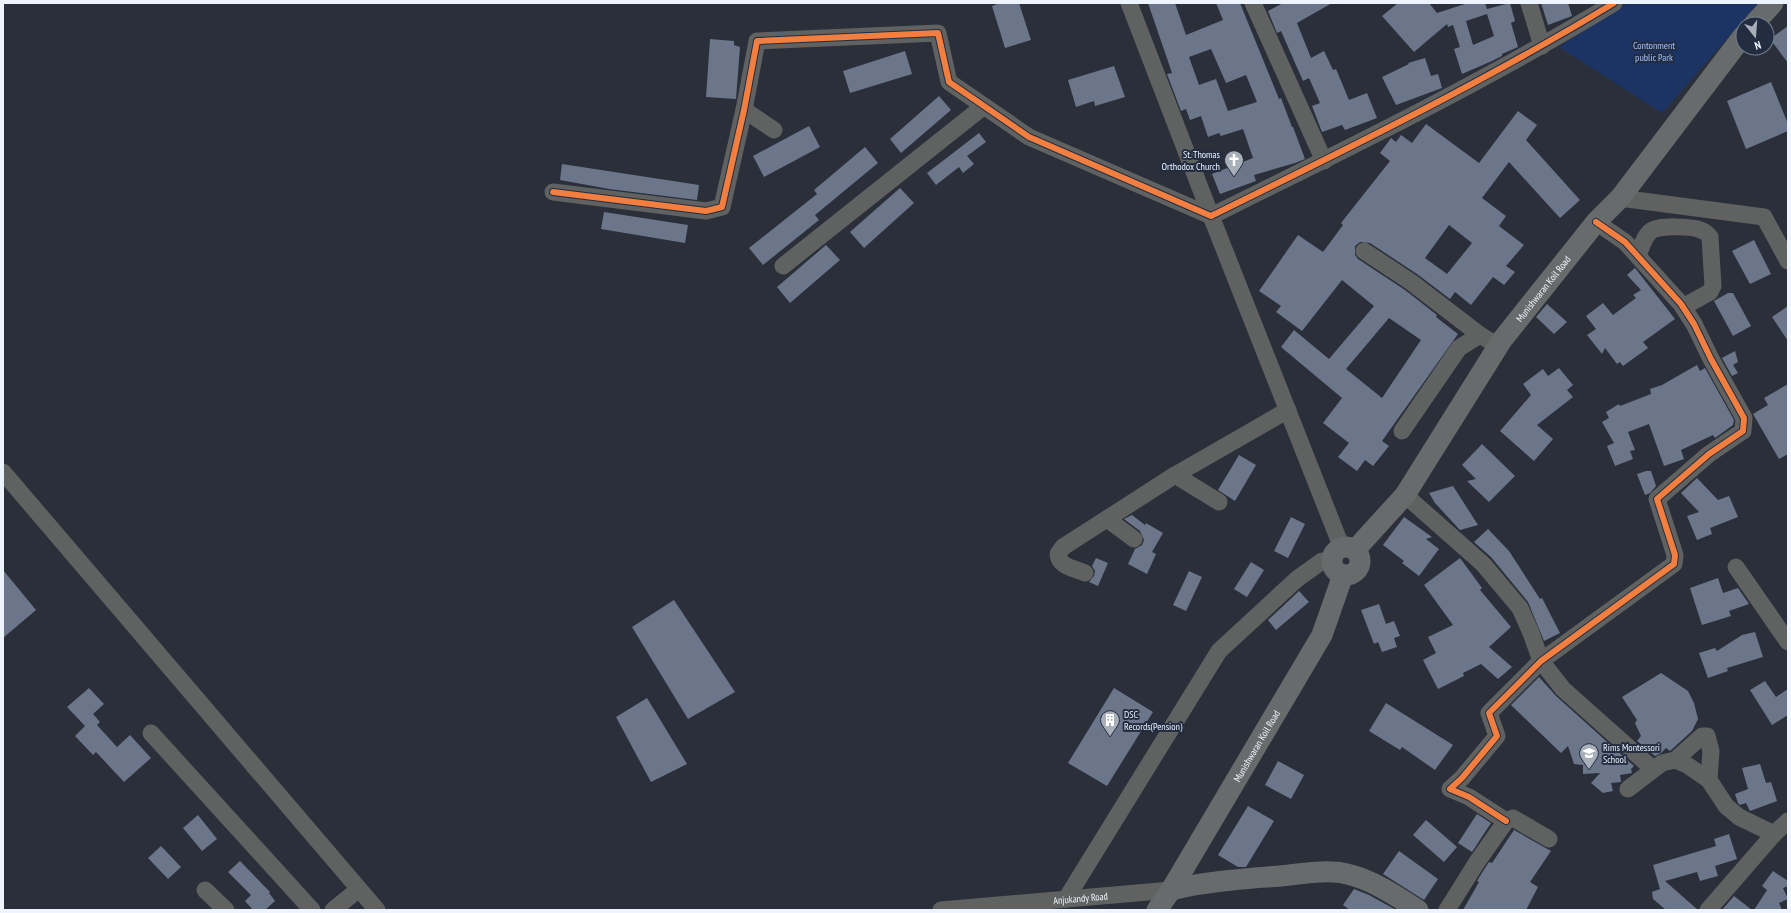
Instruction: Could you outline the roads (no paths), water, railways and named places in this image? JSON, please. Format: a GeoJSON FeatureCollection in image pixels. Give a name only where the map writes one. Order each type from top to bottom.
{"type":"FeatureCollection","features":[{"type":"Feature","properties":{"kind":"main road"},"geometry":{"type":"LineString","coordinates":[[1761,16],[1773,3]]}},
{"type":"Feature","properties":{"kind":"main road","name":"Munishwaran Koil Road"},"geometry":{"type":"LineString","coordinates":[[1157,910],[1171,890],[1322,635],[1343,559],[1405,494],[1498,346],[1596,222],[1620,198],[1735,47]]}},
{"type":"Feature","properties":{"kind":"main road"},"geometry":{"type":"LineString","coordinates":[[1171,890],[1195,884],[1297,874],[1335,872],[1358,877],[1418,910]]}},
{"type":"Feature","properties":{"kind":"street"},"geometry":{"type":"LineString","coordinates":[[1066,899],[1220,651],[1297,579],[1322,561],[1343,559],[1288,410],[1129,3]]}},
{"type":"Feature","properties":{"kind":"street"},"geometry":{"type":"LineString","coordinates":[[1529,3],[1542,46]]}},
{"type":"Feature","properties":{"kind":"street"},"geometry":{"type":"LineString","coordinates":[[553,192],[706,212],[722,207],[744,110],[757,40],[938,33],[949,82],[1030,137],[1211,216],[1324,161],[1542,46],[1614,3]]}},
{"type":"Feature","properties":{"kind":"street"},"geometry":{"type":"LineString","coordinates":[[1259,5],[1324,161]]}},
{"type":"Feature","properties":{"kind":"street"},"geometry":{"type":"LineString","coordinates":[[783,266],[984,106]]}},
{"type":"Feature","properties":{"kind":"street"},"geometry":{"type":"LineString","coordinates":[[744,110],[774,130]]}},
{"type":"Feature","properties":{"kind":"street"},"geometry":{"type":"LineString","coordinates":[[1620,198],[1764,217],[1788,260]]}},
{"type":"Feature","properties":{"kind":"street"},"geometry":{"type":"LineString","coordinates":[[1506,821],[1469,797],[1450,789],[1462,778],[1497,736],[1489,713],[1541,661],[1674,564],[1676,555],[1656,500],[1709,454],[1743,431],[1744,418],[1711,359],[1694,324],[1683,307],[1625,242],[1596,222]]}},
{"type":"Feature","properties":{"kind":"street"},"geometry":{"type":"LineString","coordinates":[[1638,256],[1645,237],[1650,231],[1656,228],[1686,228],[1703,230],[1710,237],[1713,286],[1710,292],[1683,307]]}},
{"type":"Feature","properties":{"kind":"street"},"geometry":{"type":"LineString","coordinates":[[1364,251],[1411,282],[1480,335],[1498,346]]}},
{"type":"Feature","properties":{"kind":"street"},"geometry":{"type":"LineString","coordinates":[[1402,431],[1459,348],[1480,335]]}},
{"type":"Feature","properties":{"kind":"street"},"geometry":{"type":"LineString","coordinates":[[1085,573],[1062,565],[1058,559],[1058,554],[1063,547],[1174,475],[1288,410]]}},
{"type":"Feature","properties":{"kind":"street"},"geometry":{"type":"LineString","coordinates":[[3,472],[377,910]]}},
{"type":"Feature","properties":{"kind":"street"},"geometry":{"type":"LineString","coordinates":[[1174,475],[1219,502]]}},
{"type":"Feature","properties":{"kind":"street"},"geometry":{"type":"LineString","coordinates":[[1405,494],[1483,564],[1520,608],[1541,661],[1563,689],[1653,769]]}},
{"type":"Feature","properties":{"kind":"street"},"geometry":{"type":"LineString","coordinates":[[1106,519],[1134,539]]}},
{"type":"Feature","properties":{"kind":"street"},"geometry":{"type":"LineString","coordinates":[[1736,567],[1788,642]]}},
{"type":"Feature","properties":{"kind":"street"},"geometry":{"type":"LineString","coordinates":[[151,733],[312,910]]}},
{"type":"Feature","properties":{"kind":"street"},"geometry":{"type":"LineString","coordinates":[[1628,789],[1662,763],[1675,760],[1702,736],[1707,736],[1711,751],[1709,780]]}},
{"type":"Feature","properties":{"kind":"street"},"geometry":{"type":"LineString","coordinates":[[1675,760],[1687,765],[1709,780],[1726,806],[1739,817],[1774,834]]}},
{"type":"Feature","properties":{"kind":"street"},"geometry":{"type":"LineString","coordinates":[[1448,910],[1477,862],[1506,821],[1513,818],[1550,839]]}},
{"type":"Feature","properties":{"kind":"street"},"geometry":{"type":"LineString","coordinates":[[1708,910],[1774,834],[1788,821]]}},
{"type":"Feature","properties":{"kind":"street"},"geometry":{"type":"LineString","coordinates":[[333,910],[359,889]]}},
{"type":"Feature","properties":{"kind":"street"},"geometry":{"type":"LineString","coordinates":[[205,890],[226,910]]}},
{"type":"Feature","properties":{"kind":"street","name":"Anjukandy Road"},"geometry":{"type":"LineString","coordinates":[[941,910],[1171,890]]}},
{"type":"Feature","properties":{"kind":"place","name":"St. Thomas Orthodox Church"},"geometry":{"type":"Point","coordinates":[1234,177]}},
{"type":"Feature","properties":{"kind":"place","name":"DSC Records(Pension)"},"geometry":{"type":"Point","coordinates":[1110,737]}},
{"type":"Feature","properties":{"kind":"place","name":"Rims Montessori School"},"geometry":{"type":"Point","coordinates":[1589,770]}},
{"type":"Feature","properties":{"kind":"park label","name":"Contonment public Park"},"geometry":{"type":"Point","coordinates":[1654,50]}}]}
